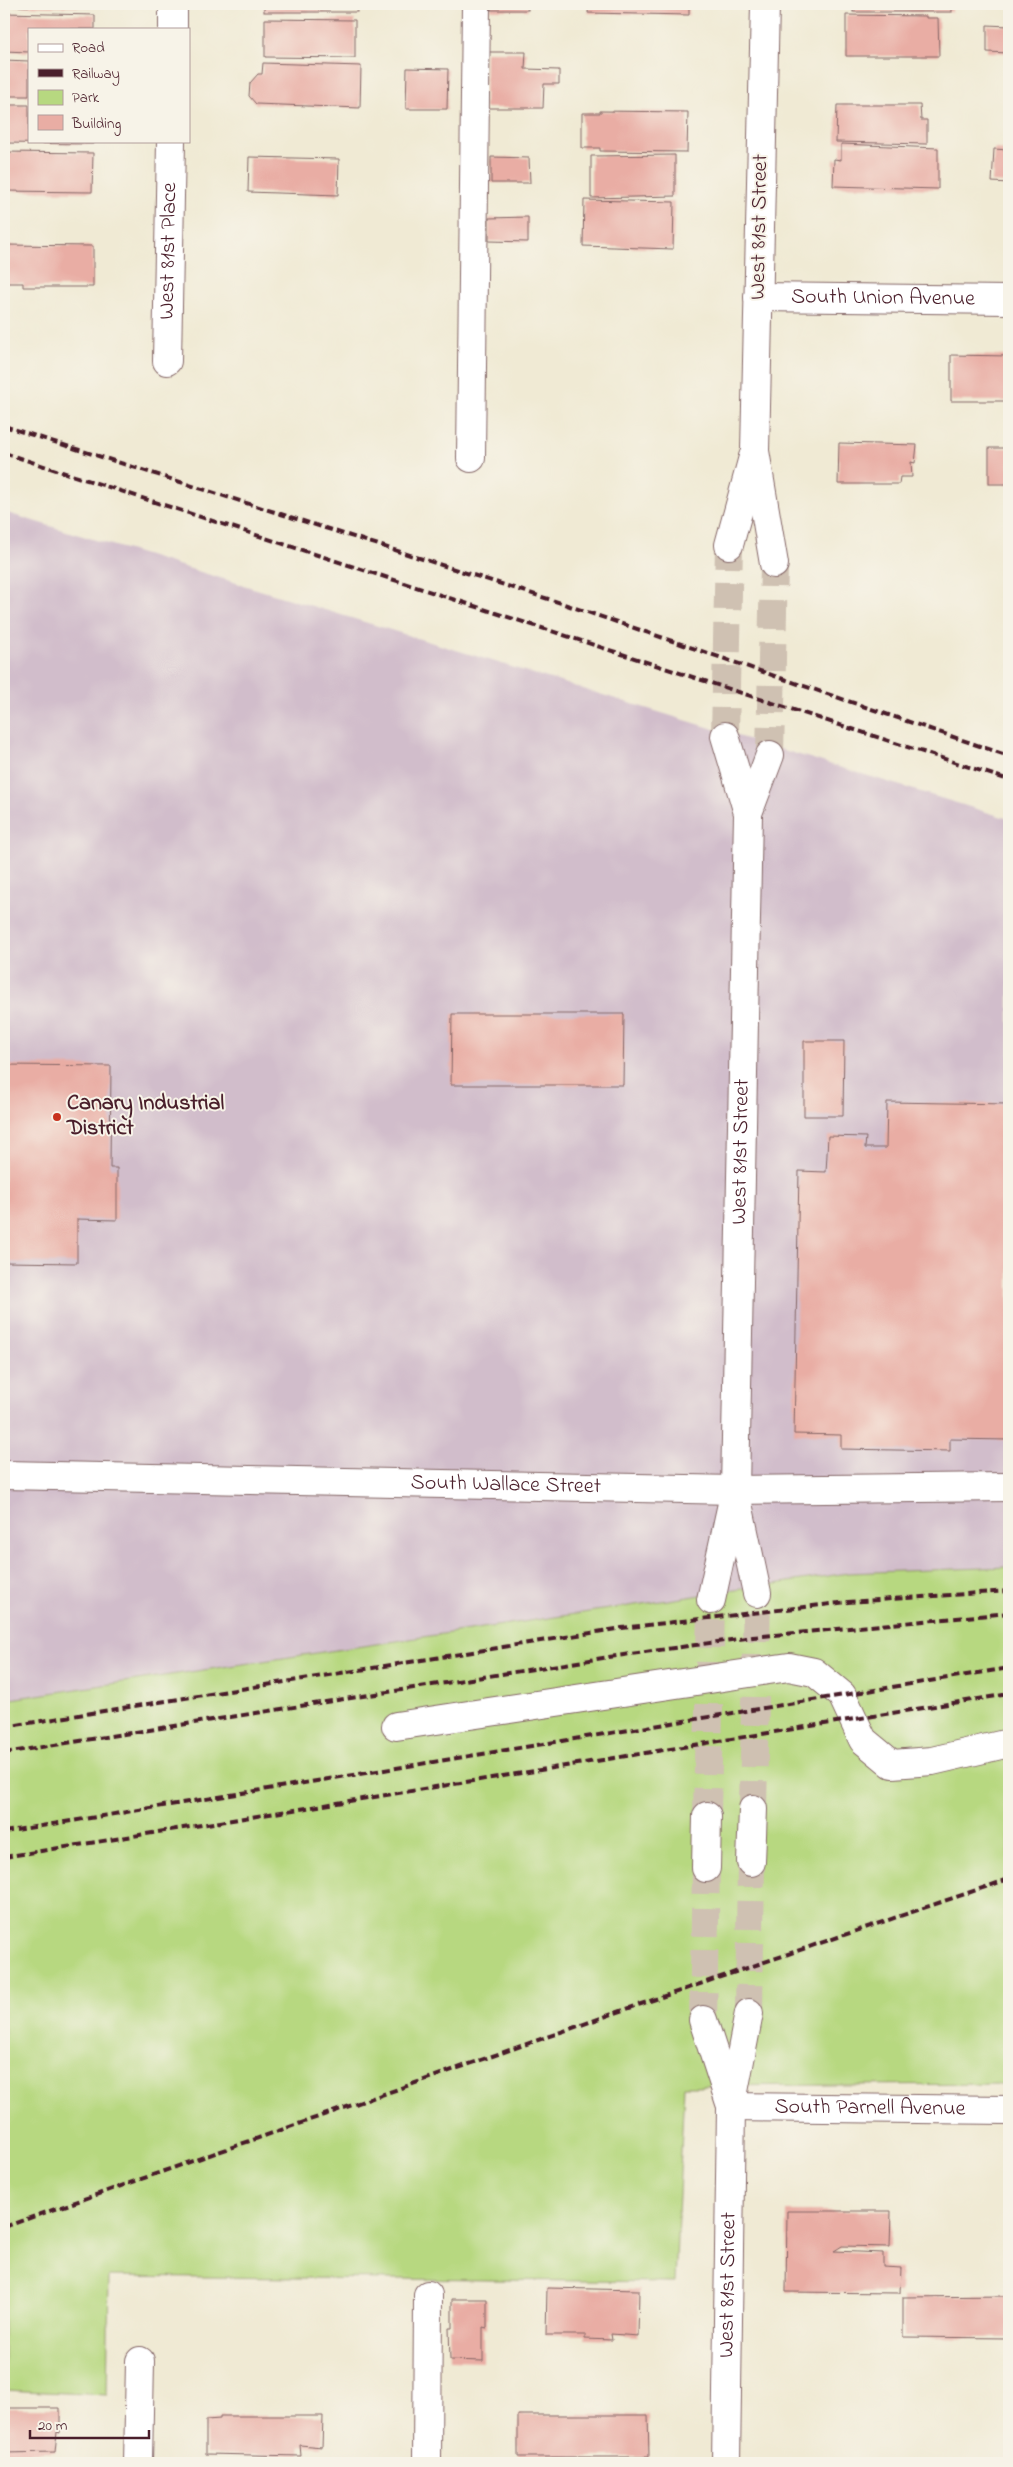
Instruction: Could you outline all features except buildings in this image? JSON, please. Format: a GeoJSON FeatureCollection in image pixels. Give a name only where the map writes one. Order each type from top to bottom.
{"type":"FeatureCollection","features":[{"type":"Feature","properties":{"kind":"street"},"geometry":{"type":"LineString","coordinates":[[173,4],[173,28]]}},
{"type":"Feature","properties":{"kind":"street"},"geometry":{"type":"LineString","coordinates":[[471,458],[476,4]]}},
{"type":"Feature","properties":{"kind":"street","name":"West 81st Street"},"geometry":{"type":"LineString","coordinates":[[765,4],[755,451],[774,564]]}},
{"type":"Feature","properties":{"kind":"street","name":"West 81st Place"},"geometry":{"type":"LineString","coordinates":[[168,361],[171,142]]}},
{"type":"Feature","properties":{"kind":"street","name":"South Union Avenue"},"geometry":{"type":"LineString","coordinates":[[758,297],[1009,300]]}},
{"type":"Feature","properties":{"kind":"street","name":"West 81st Street"},"geometry":{"type":"LineString","coordinates":[[729,545],[755,451]]}},
{"type":"Feature","properties":{"kind":"street","name":"West 81st Street"},"geometry":{"type":"LineString","coordinates":[[711,1600],[735,1490],[748,813],[725,736]]}},
{"type":"Feature","properties":{"kind":"street","name":"West 81st Street"},"geometry":{"type":"LineString","coordinates":[[748,813],[770,755]]}},
{"type":"Feature","properties":{"kind":"street","name":"South Wallace Street"},"geometry":{"type":"LineString","coordinates":[[4,1474],[735,1490],[1009,1487]]}},
{"type":"Feature","properties":{"kind":"street","name":"West 81st Street"},"geometry":{"type":"LineString","coordinates":[[735,1490],[757,1593]]}},
{"type":"Feature","properties":{"kind":"street"},"geometry":{"type":"LineString","coordinates":[[396,1726],[789,1667],[814,1672],[842,1695],[863,1740],[892,1764],[932,1761],[1009,1744]]}},
{"type":"Feature","properties":{"kind":"street"},"geometry":{"type":"LineString","coordinates":[[751,1862],[753,1809]]}},
{"type":"Feature","properties":{"kind":"street"},"geometry":{"type":"LineString","coordinates":[[706,1868],[707,1816]]}},
{"type":"Feature","properties":{"kind":"street","name":"West 81st Street"},"geometry":{"type":"LineString","coordinates":[[726,2463],[731,2107],[749,2013]]}},
{"type":"Feature","properties":{"kind":"street","name":"West 81st Street"},"geometry":{"type":"LineString","coordinates":[[703,2020],[731,2107]]}},
{"type":"Feature","properties":{"kind":"street","name":"South Parnell Avenue"},"geometry":{"type":"LineString","coordinates":[[731,2107],[1009,2110]]}},
{"type":"Feature","properties":{"kind":"street"},"geometry":{"type":"LineString","coordinates":[[427,2463],[428,2295]]}},
{"type":"Feature","properties":{"kind":"street"},"geometry":{"type":"LineString","coordinates":[[138,2463],[140,2362]]}},
{"type":"Feature","properties":{"kind":"shaded area"},"geometry":{"type":"Polygon","coordinates":[[[4,512],[1009,819],[1009,1567],[848,1573],[4,1700],[4,512]]]}},
{"type":"Feature","properties":{"kind":"green space"},"geometry":{"type":"Polygon","coordinates":[[[1009,1567],[1009,2084],[684,2086],[675,2282],[109,2276],[107,2395],[4,2390],[4,1700],[848,1573],[1009,1567]]]}},
{"type":"Feature","properties":{"kind":"tunnel"},"geometry":{"type":"LineString","coordinates":[[725,736],[729,545]]}},
{"type":"Feature","properties":{"kind":"tunnel"},"geometry":{"type":"LineString","coordinates":[[770,755],[774,564]]}},
{"type":"Feature","properties":{"kind":"tunnel"},"geometry":{"type":"LineString","coordinates":[[753,1809],[757,1593]]}},
{"type":"Feature","properties":{"kind":"tunnel"},"geometry":{"type":"LineString","coordinates":[[707,1816],[711,1600]]}},
{"type":"Feature","properties":{"kind":"tunnel"},"geometry":{"type":"LineString","coordinates":[[749,2013],[751,1862]]}},
{"type":"Feature","properties":{"kind":"tunnel"},"geometry":{"type":"LineString","coordinates":[[703,2020],[706,1868]]}},
{"type":"Feature","properties":{"kind":"railway"},"geometry":{"type":"LineString","coordinates":[[4,426],[561,603],[1009,756]]}},
{"type":"Feature","properties":{"kind":"railway"},"geometry":{"type":"LineString","coordinates":[[4,453],[1009,780]]}},
{"type":"Feature","properties":{"kind":"railway"},"geometry":{"type":"LineString","coordinates":[[4,1727],[622,1628],[848,1602],[1009,1591]]}},
{"type":"Feature","properties":{"kind":"railway"},"geometry":{"type":"LineString","coordinates":[[4,1753],[609,1657],[753,1637],[1009,1613]]}},
{"type":"Feature","properties":{"kind":"railway"},"geometry":{"type":"LineString","coordinates":[[4,1832],[1009,1668]]}},
{"type":"Feature","properties":{"kind":"railway"},"geometry":{"type":"LineString","coordinates":[[4,1857],[1009,1694]]}},
{"type":"Feature","properties":{"kind":"railway"},"geometry":{"type":"LineString","coordinates":[[4,2227],[641,2004],[1009,1879]]}},
{"type":"Feature","properties":{"kind":"place","name":"Canary Industrial District"},"geometry":{"type":"Point","coordinates":[57,1117]}}]}
